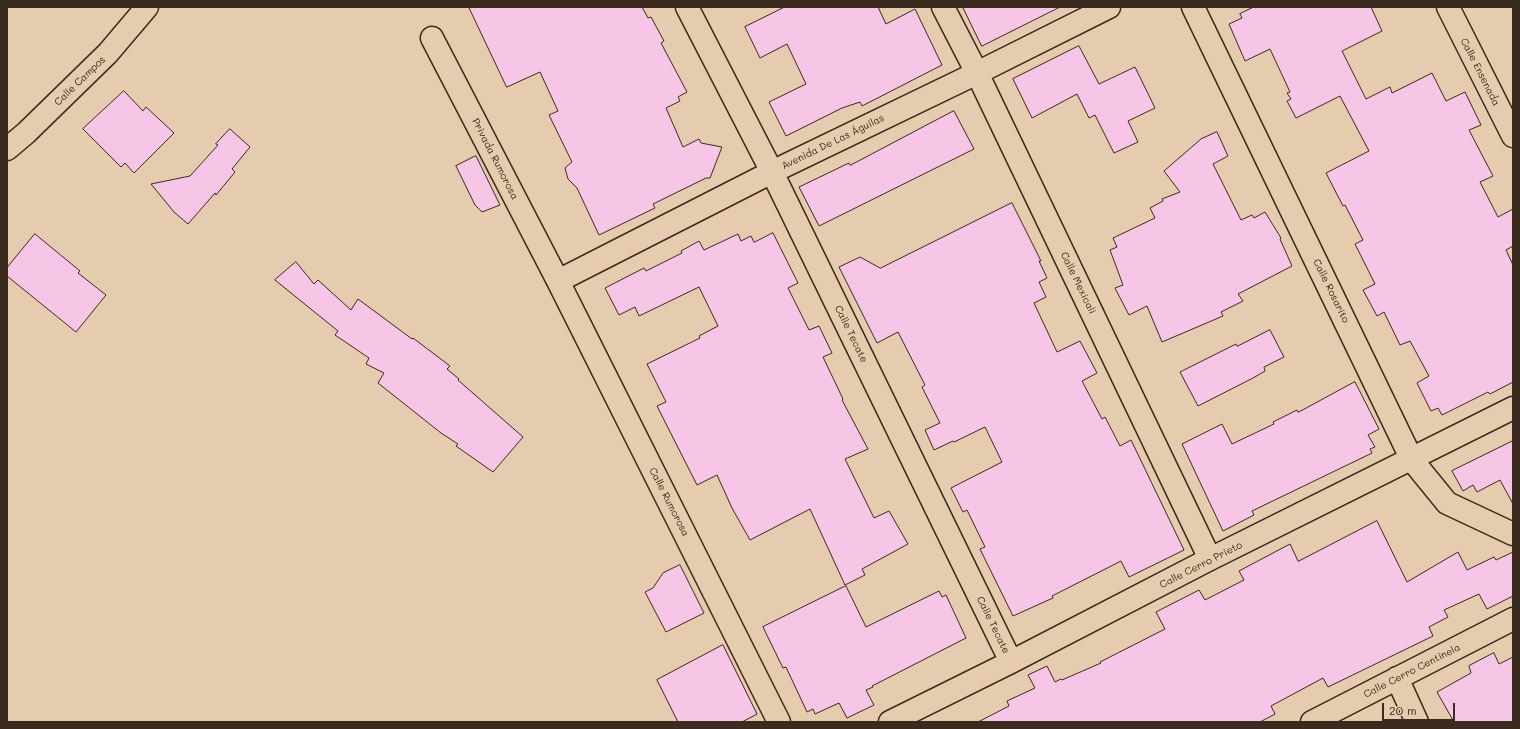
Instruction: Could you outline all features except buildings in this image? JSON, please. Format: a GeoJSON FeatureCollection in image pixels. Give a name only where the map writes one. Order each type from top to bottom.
{"type":"FeatureCollection","features":[{"type":"Feature","properties":{"kind":"street","name":"Calle Campos"},"geometry":{"type":"LineString","coordinates":[[7,149],[26,133],[108,53],[146,7]]}},
{"type":"Feature","properties":{"kind":"street","name":"Calle Tecate"},"geometry":{"type":"LineString","coordinates":[[687,7],[772,172],[1011,662]]}},
{"type":"Feature","properties":{"kind":"street","name":"Calle Mexicali"},"geometry":{"type":"LineString","coordinates":[[943,7],[977,73],[1210,560]]}},
{"type":"Feature","properties":{"kind":"street","name":"Avenida De Las Águilas"},"geometry":{"type":"LineString","coordinates":[[558,281],[772,172],[977,73],[1109,7]]}},
{"type":"Feature","properties":{"kind":"street","name":"Calle Rosarito"},"geometry":{"type":"LineString","coordinates":[[1193,7],[1412,460],[1447,503],[1513,534]]}},
{"type":"Feature","properties":{"kind":"street","name":"Calle Ensenada"},"geometry":{"type":"LineString","coordinates":[[1448,7],[1513,136]]}},
{"type":"Feature","properties":{"kind":"street","name":"Privada Rumorosa"},"geometry":{"type":"LineString","coordinates":[[432,38],[558,281]]}},
{"type":"Feature","properties":{"kind":"street","name":"Calle Rumorosa"},"geometry":{"type":"LineString","coordinates":[[558,281],[779,722]]}},
{"type":"Feature","properties":{"kind":"street","name":"Calle Cerro Prieto"},"geometry":{"type":"LineString","coordinates":[[890,722],[1513,408]]}},
{"type":"Feature","properties":{"kind":"street","name":"Calle Cerro Centinela"},"geometry":{"type":"LineString","coordinates":[[1312,722],[1513,619]]}},
{"type":"Feature","properties":{"kind":"street"},"geometry":{"type":"LineString","coordinates":[[1397,678],[1417,722]]}}]}
